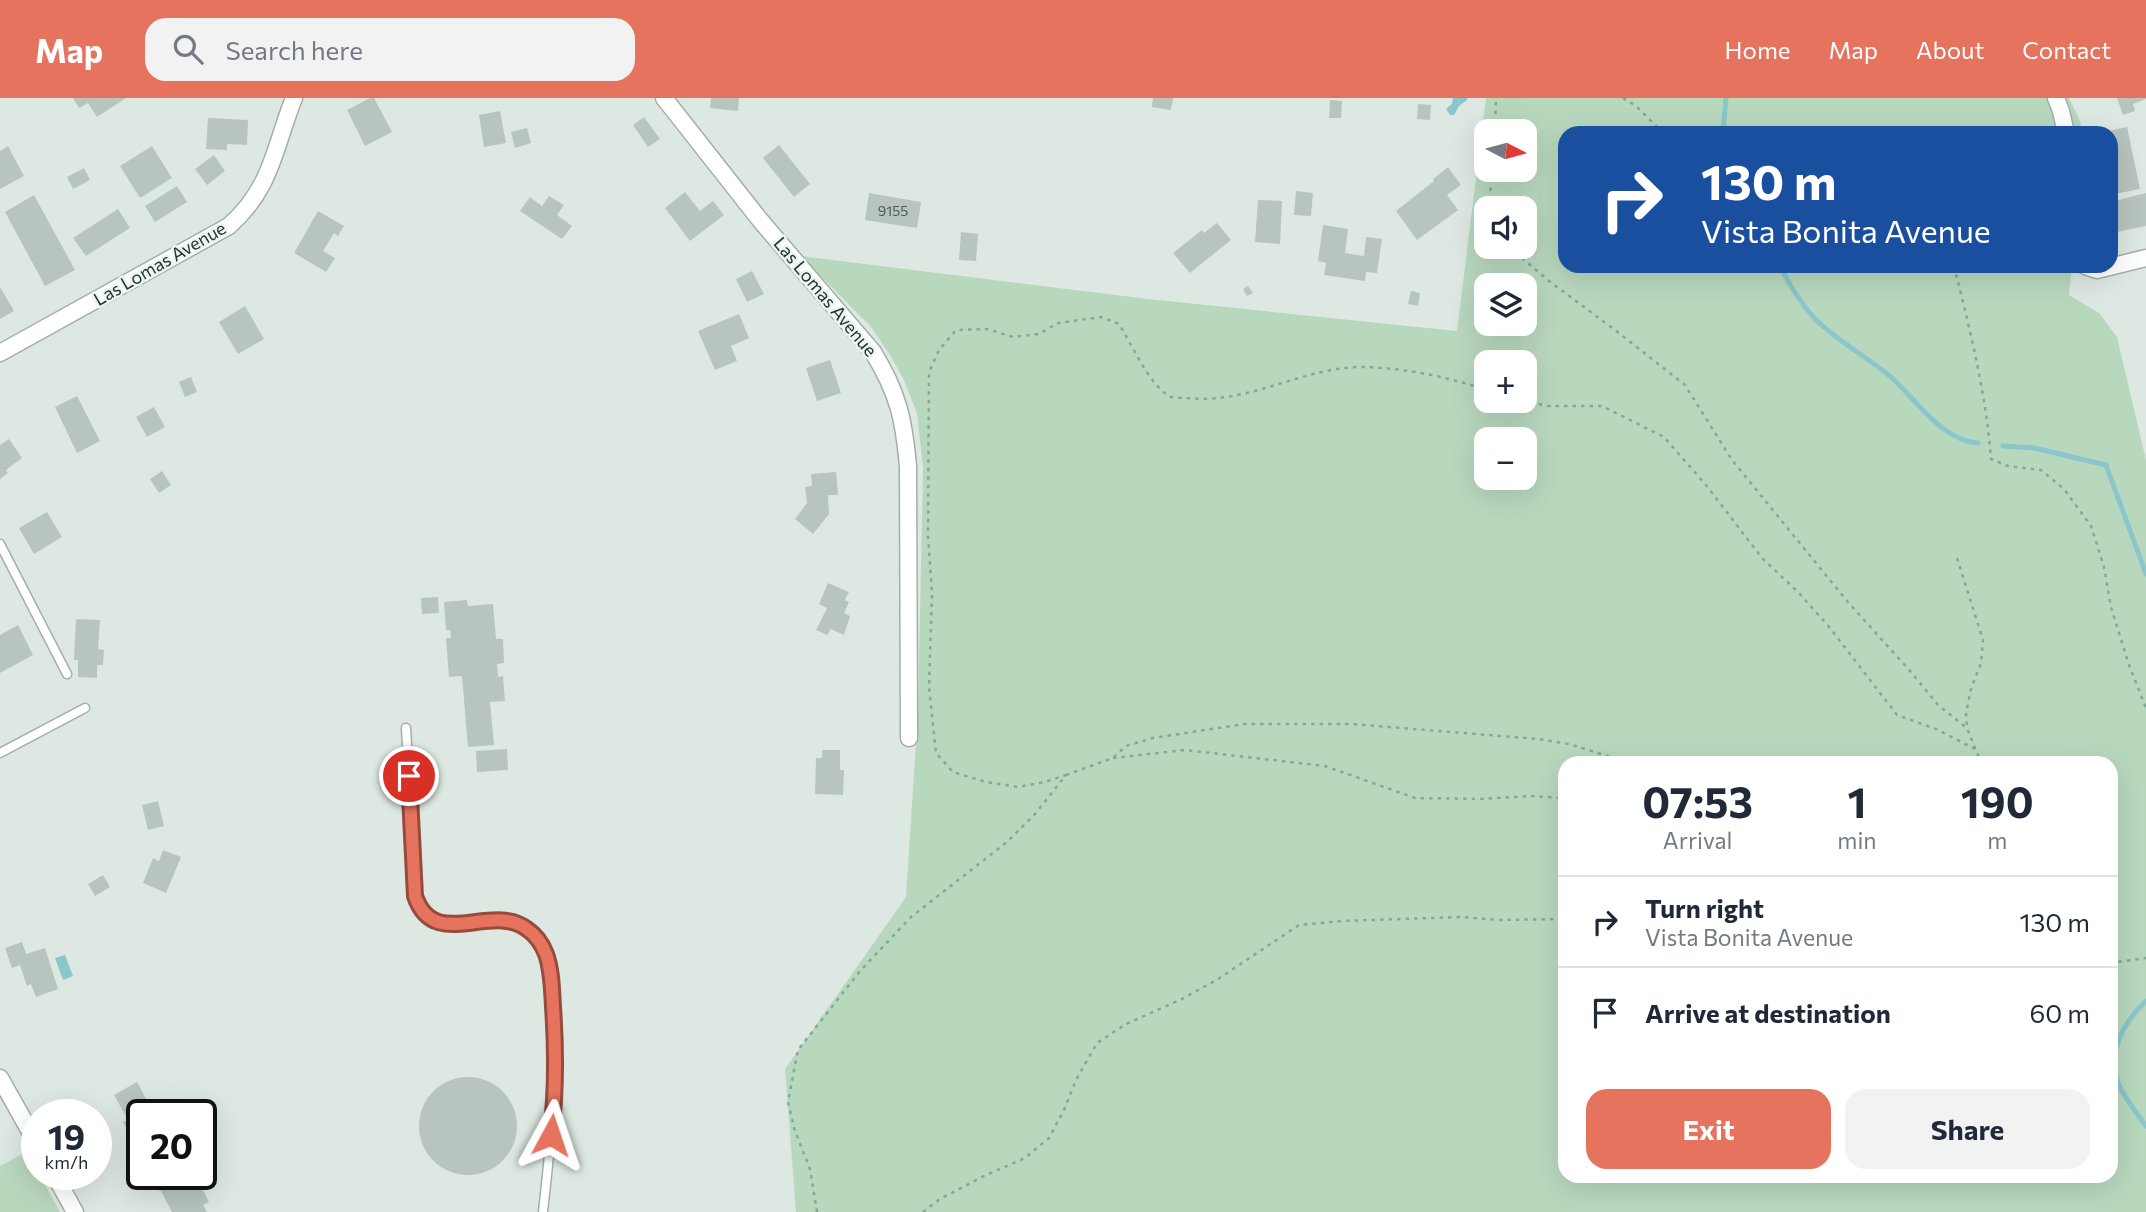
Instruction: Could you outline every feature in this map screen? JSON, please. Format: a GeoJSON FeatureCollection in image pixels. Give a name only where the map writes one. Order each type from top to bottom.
{"type":"FeatureCollection","features":[{"type":"Feature","properties":{"kind":"street","name":"Las Lomas Avenue"},"geometry":{"type":"LineString","coordinates":[[0,353],[229,226],[248,208],[263,186],[294,98]]}},
{"type":"Feature","properties":{"kind":"street","name":"Las Lomas Avenue"},"geometry":{"type":"LineString","coordinates":[[664,98],[760,220],[873,352],[898,401],[908,467],[909,738]]}},
{"type":"Feature","properties":{"kind":"street"},"geometry":{"type":"LineString","coordinates":[[2056,98],[2064,126]]}},
{"type":"Feature","properties":{"kind":"street"},"geometry":{"type":"LineString","coordinates":[[2118,265],[2146,258]]}},
{"type":"Feature","properties":{"kind":"street"},"geometry":{"type":"LineString","coordinates":[[0,1078],[21,1115]]}},
{"type":"Feature","properties":{"kind":"street"},"geometry":{"type":"LineString","coordinates":[[63,1190],[75,1212]]}},
{"type":"Feature","properties":{"kind":"lane"},"geometry":{"type":"LineString","coordinates":[[0,544],[68,674]]}},
{"type":"Feature","properties":{"kind":"lane"},"geometry":{"type":"LineString","coordinates":[[0,753],[85,708]]}},
{"type":"Feature","properties":{"kind":"lane"},"geometry":{"type":"LineString","coordinates":[[406,728],[415,896],[419,906],[430,918],[444,924],[500,919],[514,922],[538,939],[547,960],[552,986],[555,1066],[554,1109],[543,1212]]}},
{"type":"Feature","properties":{"kind":"path"},"geometry":{"type":"LineString","coordinates":[[1495,119],[1496,98]]}},
{"type":"Feature","properties":{"kind":"path"},"geometry":{"type":"LineString","coordinates":[[1623,98],[1636,106],[1656,126]]}},
{"type":"Feature","properties":{"kind":"path"},"geometry":{"type":"LineString","coordinates":[[1523,259],[1685,385],[1732,460],[1847,601],[1938,705],[1967,728]]}},
{"type":"Feature","properties":{"kind":"path"},"geometry":{"type":"LineString","coordinates":[[1956,273],[1978,370],[1991,459],[2008,466],[2041,470],[2064,489],[2091,526],[2104,567],[2111,607],[2146,708]]}},
{"type":"Feature","properties":{"kind":"path"},"geometry":{"type":"LineString","coordinates":[[1474,386],[1401,371],[1359,367],[1324,372],[1244,394],[1205,400],[1171,397],[1149,377],[1119,324],[1101,317],[1058,323],[1038,334],[1013,337],[987,329],[956,330],[939,350],[929,372],[928,535],[932,593],[929,687],[936,753],[953,772],[986,782],[1018,787],[1045,782],[1113,758],[1185,750],[1325,766],[1415,798],[1558,798]]}},
{"type":"Feature","properties":{"kind":"path"},"geometry":{"type":"LineString","coordinates":[[1537,403],[1602,406],[1664,437],[1706,485],[1762,558],[1799,593],[1830,628],[1897,715],[1936,729],[1976,750]]}},
{"type":"Feature","properties":{"kind":"path"},"geometry":{"type":"LineString","coordinates":[[1957,558],[1983,640],[1981,663],[1971,689],[1966,713],[1967,728],[1979,756]]}},
{"type":"Feature","properties":{"kind":"path"},"geometry":{"type":"LineString","coordinates":[[1113,758],[1126,746],[1153,738],[1244,724],[1352,724],[1538,739],[1569,744],[1608,756]]}},
{"type":"Feature","properties":{"kind":"path"},"geometry":{"type":"LineString","coordinates":[[817,1212],[810,1169],[795,1131],[788,1102],[798,1050],[860,971],[911,917],[1007,842],[1035,814],[1066,775]]}},
{"type":"Feature","properties":{"kind":"path"},"geometry":{"type":"LineString","coordinates":[[923,1212],[940,1199],[1025,1158],[1049,1138],[1097,1043],[1126,1024],[1182,999],[1218,979],[1299,925],[1461,917],[1499,920],[1558,919]]}},
{"type":"Feature","properties":{"kind":"path"},"geometry":{"type":"LineString","coordinates":[[2118,962],[2146,958]]}},
{"type":"Feature","properties":{"kind":"green space"},"geometry":{"type":"Polygon","coordinates":[[[1486,98],[2069,98],[2081,126],[1558,126],[1558,273],[2071,273],[2069,295],[2099,313],[2117,337],[2146,460],[2146,1212],[796,1212],[785,1069],[906,897],[918,711],[923,468],[917,413],[890,355],[871,327],[801,256],[1148,299],[1457,331],[1476,182],[1537,182],[1537,119],[1483,119],[1486,98]]]}},
{"type":"Feature","properties":{"kind":"green space"},"geometry":{"type":"Polygon","coordinates":[[[21,1155],[21,1190],[48,1190],[60,1212],[0,1212],[0,1166],[21,1155]]]}},
{"type":"Feature","properties":{"kind":"water"},"geometry":{"type":"Polygon","coordinates":[[[1453,98],[1467,100],[1459,106],[1454,115],[1450,115],[1446,109],[1452,104],[1453,98]]]}},
{"type":"Feature","properties":{"kind":"water"},"geometry":{"type":"Polygon","coordinates":[[[65,955],[73,976],[63,980],[55,958],[65,955]]]}},
{"type":"Feature","properties":{"kind":"building"},"geometry":{"type":"Polygon","coordinates":[[[73,98],[126,98],[97,117],[88,103],[79,108],[73,98]]]}},
{"type":"Feature","properties":{"kind":"building"},"geometry":{"type":"Polygon","coordinates":[[[374,98],[392,132],[365,146],[347,110],[374,98]]]}},
{"type":"Feature","properties":{"kind":"building"},"geometry":{"type":"Polygon","coordinates":[[[711,98],[739,98],[738,111],[710,108],[711,98]]]}},
{"type":"Feature","properties":{"kind":"building"},"geometry":{"type":"Polygon","coordinates":[[[1153,98],[1173,98],[1171,110],[1152,107],[1153,98]]]}},
{"type":"Feature","properties":{"kind":"building"},"geometry":{"type":"Polygon","coordinates":[[[2117,98],[2146,99],[2133,104],[2135,111],[2123,115],[2117,98]]]}},
{"type":"Feature","properties":{"kind":"building"},"geometry":{"type":"Polygon","coordinates":[[[1330,100],[1342,101],[1341,118],[1329,118],[1330,100]]]}},
{"type":"Feature","properties":{"kind":"building"},"geometry":{"type":"Polygon","coordinates":[[[1418,104],[1431,105],[1430,120],[1417,119],[1418,104]]]}},
{"type":"Feature","properties":{"kind":"building"},"geometry":{"type":"Polygon","coordinates":[[[500,111],[506,143],[484,147],[479,115],[500,111]]]}},
{"type":"Feature","properties":{"kind":"building"},"geometry":{"type":"Polygon","coordinates":[[[644,117],[660,139],[648,147],[633,125],[644,117]]]}},
{"type":"Feature","properties":{"kind":"building"},"geometry":{"type":"Polygon","coordinates":[[[208,118],[248,120],[247,145],[227,144],[227,150],[206,149],[208,118]]]}},
{"type":"Feature","properties":{"kind":"building"},"geometry":{"type":"Polygon","coordinates":[[[2127,127],[2140,189],[2118,193],[2118,129],[2127,127]]]}},
{"type":"Feature","properties":{"kind":"building"},"geometry":{"type":"Polygon","coordinates":[[[527,128],[531,143],[515,148],[511,132],[527,128]]]}},
{"type":"Feature","properties":{"kind":"building"},"geometry":{"type":"Polygon","coordinates":[[[779,145],[810,184],[794,197],[763,158],[779,145]]]}},
{"type":"Feature","properties":{"kind":"building"},"geometry":{"type":"Polygon","coordinates":[[[8,146],[24,176],[0,189],[0,151],[8,146]]]}},
{"type":"Feature","properties":{"kind":"building"},"geometry":{"type":"Polygon","coordinates":[[[152,146],[172,178],[140,198],[120,166],[152,146]]]}},
{"type":"Feature","properties":{"kind":"building"},"geometry":{"type":"Polygon","coordinates":[[[214,155],[225,171],[207,185],[195,169],[214,155]]]}},
{"type":"Feature","properties":{"kind":"building"},"geometry":{"type":"Polygon","coordinates":[[[1448,167],[1461,185],[1447,195],[1458,210],[1417,240],[1396,211],[1448,167]]]}},
{"type":"Feature","properties":{"kind":"building"},"geometry":{"type":"Polygon","coordinates":[[[84,168],[90,180],[73,189],[67,177],[84,168]]]}},
{"type":"Feature","properties":{"kind":"building"},"geometry":{"type":"Polygon","coordinates":[[[177,186],[187,202],[155,222],[145,206],[177,186]]]}},
{"type":"Feature","properties":{"kind":"building"},"geometry":{"type":"Polygon","coordinates":[[[1296,191],[1313,193],[1311,216],[1294,215],[1296,191]]]}},
{"type":"Feature","properties":{"kind":"building"},"geometry":{"type":"Polygon","coordinates":[[[685,192],[700,211],[713,201],[724,215],[690,241],[665,208],[685,192]]]}},
{"type":"Feature","properties":{"kind":"building"},"geometry":{"type":"Polygon","coordinates":[[[869,193],[921,202],[917,228],[865,220],[869,193]]]}},
{"type":"Feature","properties":{"kind":"building"},"geometry":{"type":"Polygon","coordinates":[[[2146,193],[2146,226],[2118,232],[2118,200],[2146,193]]]}},
{"type":"Feature","properties":{"kind":"building"},"geometry":{"type":"Polygon","coordinates":[[[34,195],[75,270],[45,286],[5,212],[34,195]]]}},
{"type":"Feature","properties":{"kind":"building"},"geometry":{"type":"Polygon","coordinates":[[[549,196],[564,205],[557,215],[572,226],[562,239],[520,211],[530,197],[542,206],[549,196]]]}},
{"type":"Feature","properties":{"kind":"building"},"geometry":{"type":"Polygon","coordinates":[[[1258,200],[1282,201],[1280,244],[1255,242],[1258,200]]]}},
{"type":"Feature","properties":{"kind":"building"},"geometry":{"type":"Polygon","coordinates":[[[118,209],[130,228],[86,256],[73,238],[118,209]]]}},
{"type":"Feature","properties":{"kind":"building"},"geometry":{"type":"Polygon","coordinates":[[[318,211],[344,226],[338,236],[334,233],[323,251],[335,258],[326,272],[294,253],[318,211]]]}},
{"type":"Feature","properties":{"kind":"building"},"geometry":{"type":"Polygon","coordinates":[[[1217,223],[1231,240],[1190,273],[1173,253],[1202,230],[1204,233],[1217,223]]]}},
{"type":"Feature","properties":{"kind":"building"},"geometry":{"type":"Polygon","coordinates":[[[1323,225],[1348,229],[1345,253],[1364,256],[1366,237],[1382,239],[1377,273],[1366,272],[1365,281],[1324,275],[1326,263],[1318,261],[1323,225]]]}},
{"type":"Feature","properties":{"kind":"building"},"geometry":{"type":"Polygon","coordinates":[[[961,232],[978,234],[976,261],[959,260],[961,232]]]}},
{"type":"Feature","properties":{"kind":"building"},"geometry":{"type":"Polygon","coordinates":[[[752,271],[764,294],[747,302],[736,279],[752,271]]]}},
{"type":"Feature","properties":{"kind":"building"},"geometry":{"type":"Polygon","coordinates":[[[1248,286],[1253,293],[1247,296],[1243,289],[1248,286]]]}},
{"type":"Feature","properties":{"kind":"building"},"geometry":{"type":"Polygon","coordinates":[[[0,287],[14,311],[0,319],[0,287]]]}},
{"type":"Feature","properties":{"kind":"building"},"geometry":{"type":"Polygon","coordinates":[[[1411,291],[1420,293],[1418,306],[1408,304],[1411,291]]]}},
{"type":"Feature","properties":{"kind":"building"},"geometry":{"type":"Polygon","coordinates":[[[245,306],[264,339],[238,354],[219,322],[245,306]]]}},
{"type":"Feature","properties":{"kind":"building"},"geometry":{"type":"Polygon","coordinates":[[[739,314],[749,338],[731,346],[737,361],[715,370],[698,331],[739,314]]]}},
{"type":"Feature","properties":{"kind":"building"},"geometry":{"type":"Polygon","coordinates":[[[830,360],[841,393],[817,401],[806,368],[830,360]]]}},
{"type":"Feature","properties":{"kind":"building"},"geometry":{"type":"Polygon","coordinates":[[[191,377],[197,392],[185,397],[179,382],[191,377]]]}},
{"type":"Feature","properties":{"kind":"building"},"geometry":{"type":"Polygon","coordinates":[[[77,396],[100,441],[77,453],[55,407],[77,396]]]}},
{"type":"Feature","properties":{"kind":"building"},"geometry":{"type":"Polygon","coordinates":[[[154,407],[165,427],[147,437],[136,417],[154,407]]]}},
{"type":"Feature","properties":{"kind":"building"},"geometry":{"type":"Polygon","coordinates":[[[9,439],[22,458],[6,470],[8,473],[0,479],[0,445],[9,439]]]}},
{"type":"Feature","properties":{"kind":"building"},"geometry":{"type":"Polygon","coordinates":[[[162,471],[171,485],[159,493],[150,479],[162,471]]]}},
{"type":"Feature","properties":{"kind":"building"},"geometry":{"type":"Polygon","coordinates":[[[836,472],[838,495],[828,495],[829,514],[813,534],[795,519],[807,503],[805,487],[812,486],[811,474],[836,472]]]}},
{"type":"Feature","properties":{"kind":"building"},"geometry":{"type":"Polygon","coordinates":[[[47,512],[62,537],[34,554],[19,528],[47,512]]]}},
{"type":"Feature","properties":{"kind":"building"},"geometry":{"type":"Polygon","coordinates":[[[828,583],[849,592],[845,600],[849,602],[844,613],[850,616],[844,635],[831,629],[827,635],[816,630],[827,608],[819,604],[828,583]]]}},
{"type":"Feature","properties":{"kind":"building"},"geometry":{"type":"Polygon","coordinates":[[[438,597],[439,613],[422,614],[421,598],[438,597]]]}},
{"type":"Feature","properties":{"kind":"building"},"geometry":{"type":"Polygon","coordinates":[[[467,600],[468,606],[493,604],[496,639],[503,639],[504,663],[497,664],[498,677],[503,676],[505,701],[490,702],[494,745],[468,747],[462,676],[449,677],[446,638],[451,638],[450,630],[446,630],[444,602],[467,600]]]}},
{"type":"Feature","properties":{"kind":"building"},"geometry":{"type":"Polygon","coordinates":[[[76,619],[100,620],[98,649],[104,650],[103,665],[97,665],[97,678],[78,677],[78,660],[74,660],[76,619]]]}},
{"type":"Feature","properties":{"kind":"building"},"geometry":{"type":"Polygon","coordinates":[[[18,625],[33,655],[0,673],[0,635],[18,625]]]}},
{"type":"Feature","properties":{"kind":"building"},"geometry":{"type":"Polygon","coordinates":[[[507,749],[508,770],[477,772],[476,751],[507,749]]]}},
{"type":"Feature","properties":{"kind":"building"},"geometry":{"type":"Polygon","coordinates":[[[822,750],[840,750],[840,770],[844,770],[843,795],[815,794],[816,758],[822,758],[822,750]]]}},
{"type":"Feature","properties":{"kind":"building"},"geometry":{"type":"Polygon","coordinates":[[[158,801],[164,826],[148,830],[142,805],[158,801]]]}},
{"type":"Feature","properties":{"kind":"building"},"geometry":{"type":"Polygon","coordinates":[[[163,850],[181,857],[166,893],[143,883],[153,858],[159,861],[163,850]]]}},
{"type":"Feature","properties":{"kind":"building"},"geometry":{"type":"Polygon","coordinates":[[[103,875],[110,887],[95,896],[88,884],[103,875]]]}},
{"type":"Feature","properties":{"kind":"building"},"geometry":{"type":"Polygon","coordinates":[[[22,942],[26,954],[45,948],[58,989],[36,997],[31,984],[27,986],[20,965],[12,968],[5,948],[22,942]]]}},
{"type":"Feature","properties":{"kind":"building"},"geometry":{"type":"Polygon","coordinates":[[[468,1077],[487,1081],[503,1091],[513,1107],[517,1126],[513,1145],[503,1161],[487,1171],[468,1175],[449,1171],[433,1161],[423,1145],[419,1126],[423,1107],[433,1091],[449,1081],[468,1077]]]}},
{"type":"Feature","properties":{"kind":"building"},"geometry":{"type":"Polygon","coordinates":[[[137,1082],[146,1099],[126,1099],[126,1116],[114,1095],[137,1082]]]}},
{"type":"Feature","properties":{"kind":"building"},"geometry":{"type":"Polygon","coordinates":[[[158,1190],[203,1190],[209,1202],[203,1205],[207,1212],[172,1212],[161,1191],[158,1190]]]}},
{"type":"Feature","properties":{"kind":"waterway"},"geometry":{"type":"LineString","coordinates":[[1724,126],[1726,98]]}},
{"type":"Feature","properties":{"kind":"waterway"},"geometry":{"type":"LineString","coordinates":[[1784,273],[1801,301],[1825,328],[1893,379],[1942,428],[1965,441],[1978,443]]}},
{"type":"Feature","properties":{"kind":"waterway"},"geometry":{"type":"LineString","coordinates":[[2003,446],[2034,448],[2106,465],[2146,574]]}},
{"type":"Feature","properties":{"kind":"waterway"},"geometry":{"type":"LineString","coordinates":[[2118,1043],[2130,1019],[2146,1001]]}},
{"type":"Feature","properties":{"kind":"waterway"},"geometry":{"type":"LineString","coordinates":[[2118,1082],[2146,1126]]}},
{"type":"Feature","properties":{"kind":"route"},"geometry":{"type":"LineString","coordinates":[[409,776],[415,896],[422,910],[434,921],[444,924],[500,919],[514,922],[538,939],[545,953],[552,986],[555,1032],[551,1135]]}}]}
